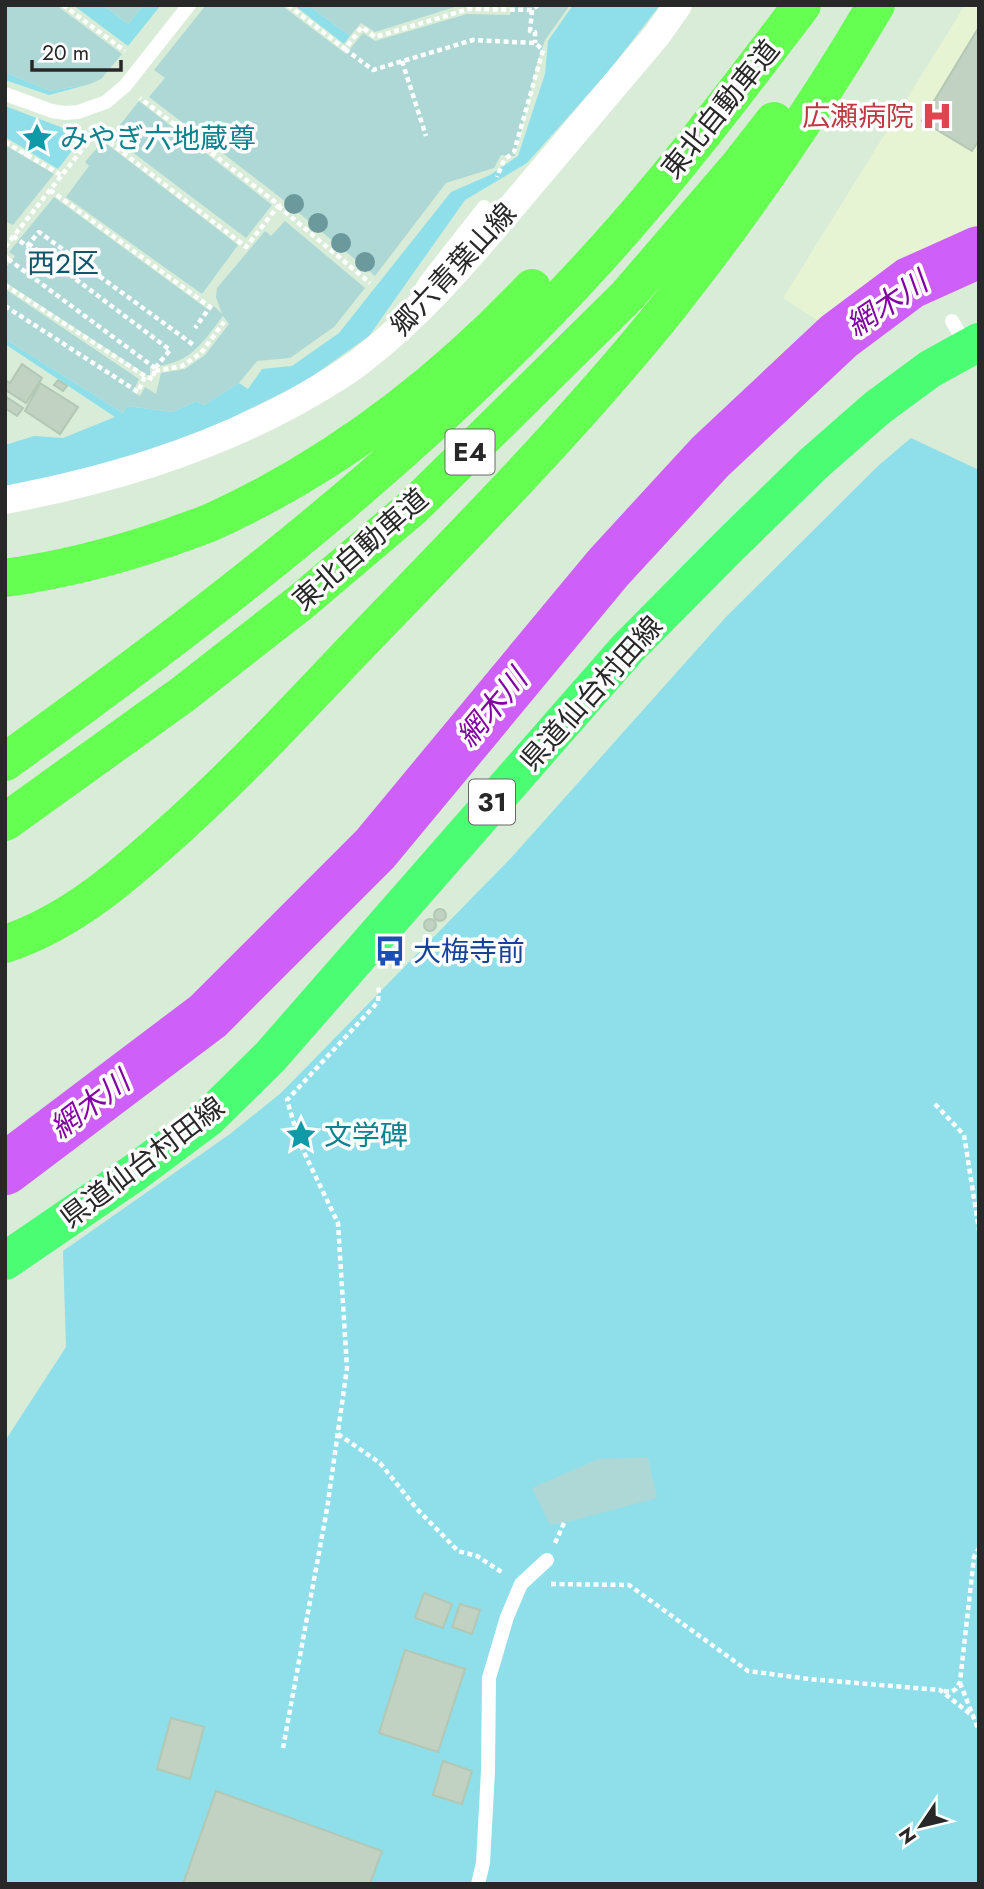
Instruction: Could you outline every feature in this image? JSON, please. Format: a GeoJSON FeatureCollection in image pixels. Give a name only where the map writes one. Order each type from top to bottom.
{"type":"FeatureCollection","features":[{"type":"Feature","properties":{"kind":"highway"},"geometry":{"type":"LineString","coordinates":[[5,578],[126,553],[214,521],[300,477],[377,427],[457,361],[527,294],[616,200],[773,5]]}},
{"type":"Feature","properties":{"kind":"highway","name":"東北自動車道"},"geometry":{"type":"LineString","coordinates":[[5,762],[269,564],[385,467],[493,365],[596,260],[706,130],[802,5]]}},
{"type":"Feature","properties":{"kind":"highway","name":"東北自動車道"},"geometry":{"type":"LineString","coordinates":[[5,822],[181,695],[301,601],[413,507],[627,296],[738,167],[862,5]]}},
{"type":"Feature","properties":{"kind":"highway"},"geometry":{"type":"LineString","coordinates":[[5,944],[53,924],[141,860],[241,768],[520,475],[582,408],[670,305],[743,209],[876,5]]}},
{"type":"Feature","properties":{"kind":"main road","name":"県道仙台村田線"},"geometry":{"type":"LineString","coordinates":[[5,1261],[134,1173],[208,1118],[270,1057],[628,648],[812,465],[877,408],[930,369],[966,337]]}},
{"type":"Feature","properties":{"kind":"street","name":"郷六青葉山線"},"geometry":{"type":"LineString","coordinates":[[5,500],[122,474],[213,441],[312,393],[360,362],[436,296],[657,35],[678,5]]}},
{"type":"Feature","properties":{"kind":"lane"},"geometry":{"type":"LineString","coordinates":[[5,94],[52,111],[78,112],[106,103],[125,86],[189,5]]}},
{"type":"Feature","properties":{"kind":"lane"},"geometry":{"type":"LineString","coordinates":[[401,328],[426,281],[484,206]]}},
{"type":"Feature","properties":{"kind":"lane"},"geometry":{"type":"LineString","coordinates":[[478,1884],[483,1863],[488,1771],[489,1678],[507,1617],[521,1584],[547,1560]]}},
{"type":"Feature","properties":{"kind":"path"},"geometry":{"type":"LineString","coordinates":[[63,5],[142,64]]}},
{"type":"Feature","properties":{"kind":"path"},"geometry":{"type":"LineString","coordinates":[[288,5],[373,70],[473,40],[535,43],[543,50],[514,152],[504,160],[492,188]]}},
{"type":"Feature","properties":{"kind":"path"},"geometry":{"type":"LineString","coordinates":[[345,49],[362,27],[375,37],[468,9],[532,10],[538,5]]}},
{"type":"Feature","properties":{"kind":"path"},"geometry":{"type":"LineString","coordinates":[[532,10],[530,31],[535,32],[535,43]]}},
{"type":"Feature","properties":{"kind":"path"},"geometry":{"type":"LineString","coordinates":[[402,61],[426,136]]}},
{"type":"Feature","properties":{"kind":"path"},"geometry":{"type":"LineString","coordinates":[[125,86],[278,206],[370,283]]}},
{"type":"Feature","properties":{"kind":"path"},"geometry":{"type":"LineString","coordinates":[[96,132],[246,247],[278,206]]}},
{"type":"Feature","properties":{"kind":"path"},"geometry":{"type":"LineString","coordinates":[[5,142],[61,175]]}},
{"type":"Feature","properties":{"kind":"path"},"geometry":{"type":"LineString","coordinates":[[5,247],[79,153]]}},
{"type":"Feature","properties":{"kind":"path"},"geometry":{"type":"LineString","coordinates":[[50,190],[210,307],[195,328]]}},
{"type":"Feature","properties":{"kind":"path"},"geometry":{"type":"LineString","coordinates":[[29,244],[38,232],[195,346]]}},
{"type":"Feature","properties":{"kind":"path"},"geometry":{"type":"LineString","coordinates":[[5,234],[27,246],[29,244],[170,350],[155,369],[153,379],[145,376],[5,285]]}},
{"type":"Feature","properties":{"kind":"path"},"geometry":{"type":"LineString","coordinates":[[6,259],[155,369],[182,366],[201,353],[224,322]]}},
{"type":"Feature","properties":{"kind":"path"},"geometry":{"type":"LineString","coordinates":[[5,306],[138,392],[145,376]]}},
{"type":"Feature","properties":{"kind":"path"},"geometry":{"type":"LineString","coordinates":[[283,1748],[327,1509],[347,1368],[338,1223],[300,1144],[287,1100],[378,1002],[379,975],[359,957]]}},
{"type":"Feature","properties":{"kind":"path"},"geometry":{"type":"LineString","coordinates":[[935,1104],[964,1135],[979,1230]]}},
{"type":"Feature","properties":{"kind":"path"},"geometry":{"type":"LineString","coordinates":[[338,1434],[380,1463],[417,1509],[458,1551],[477,1556],[521,1584],[629,1585],[748,1671],[951,1692],[960,1682],[974,1557],[979,1548]]}},
{"type":"Feature","properties":{"kind":"path"},"geometry":{"type":"LineString","coordinates":[[960,1682],[979,1731]]}},
{"type":"Feature","properties":{"kind":"path"},"geometry":{"type":"LineString","coordinates":[[940,1690],[974,1717]]}},
{"type":"Feature","properties":{"kind":"shaded area"},"geometry":{"type":"Polygon","coordinates":[[[73,5],[103,5],[128,24],[144,5],[161,5],[128,46],[73,5]]]}},
{"type":"Feature","properties":{"kind":"shaded area"},"geometry":{"type":"Polygon","coordinates":[[[294,5],[308,5],[350,36],[344,44],[294,5]]]}},
{"type":"Feature","properties":{"kind":"shaded area"},"geometry":{"type":"Polygon","coordinates":[[[573,5],[660,5],[608,72],[527,163],[465,200],[369,336],[304,382],[215,426],[123,461],[5,487],[5,445],[34,436],[63,438],[115,417],[5,344],[5,339],[123,413],[127,406],[173,412],[196,401],[204,405],[239,383],[248,389],[262,369],[292,366],[339,333],[451,192],[490,175],[518,156],[545,74],[548,41],[573,5]]]}},
{"type":"Feature","properties":{"kind":"shaded area","name":"広瀬病院"},"geometry":{"type":"Polygon","coordinates":[[[965,5],[979,5],[979,227],[899,258],[822,323],[783,298],[965,5]]]}},
{"type":"Feature","properties":{"kind":"shaded area"},"geometry":{"type":"Polygon","coordinates":[[[5,72],[50,91],[90,84],[49,95],[5,80],[5,72]]]}},
{"type":"Feature","properties":{"kind":"shaded area"},"geometry":{"type":"Polygon","coordinates":[[[5,106],[71,131],[77,137],[72,142],[74,148],[58,169],[5,137],[5,106]]]}},
{"type":"Feature","properties":{"kind":"shaded area"},"geometry":{"type":"Polygon","coordinates":[[[911,438],[979,470],[979,1884],[5,1884],[5,1441],[66,1347],[63,1251],[230,1134],[281,1093],[511,858],[726,617],[878,466],[911,438]]]}},
{"type":"Feature","properties":{"kind":"green space"},"geometry":{"type":"Polygon","coordinates":[[[5,5],[56,5],[122,54],[101,79],[90,84],[50,91],[5,72],[5,5]]]}},
{"type":"Feature","properties":{"kind":"green space"},"geometry":{"type":"Polygon","coordinates":[[[103,5],[144,5],[128,24],[103,5]]]}},
{"type":"Feature","properties":{"kind":"green space"},"geometry":{"type":"Polygon","coordinates":[[[206,5],[281,5],[346,54],[363,33],[375,41],[467,14],[510,15],[511,5],[570,5],[545,40],[515,156],[501,155],[494,168],[446,183],[375,276],[281,198],[149,97],[165,78],[154,70],[206,5]]]}},
{"type":"Feature","properties":{"kind":"green space"},"geometry":{"type":"Polygon","coordinates":[[[308,5],[461,5],[375,32],[361,23],[350,36],[308,5]]]}},
{"type":"Feature","properties":{"kind":"green space"},"geometry":{"type":"Polygon","coordinates":[[[139,101],[272,205],[246,238],[111,136],[139,101]]]}},
{"type":"Feature","properties":{"kind":"green space"},"geometry":{"type":"Polygon","coordinates":[[[103,141],[238,245],[202,294],[66,197],[89,166],[85,162],[103,141]]]}},
{"type":"Feature","properties":{"kind":"green space"},"geometry":{"type":"Polygon","coordinates":[[[5,145],[54,174],[13,225],[5,221],[5,145]]]}},
{"type":"Feature","properties":{"kind":"green space","name":"西2区"},"geometry":{"type":"Polygon","coordinates":[[[54,197],[210,311],[214,306],[222,314],[216,297],[217,288],[265,231],[271,236],[285,221],[365,288],[334,327],[290,358],[257,361],[239,383],[204,405],[196,401],[173,412],[127,406],[123,413],[5,339],[5,289],[139,379],[133,392],[140,396],[145,387],[156,394],[161,373],[185,369],[205,355],[229,324],[223,316],[193,352],[175,362],[150,367],[150,377],[5,282],[5,269],[15,256],[9,252],[54,197]]]}},
{"type":"Feature","properties":{"kind":"green space"},"geometry":{"type":"Polygon","coordinates":[[[648,1457],[657,1498],[564,1523],[550,1525],[532,1488],[598,1459],[648,1457]]]}},
{"type":"Feature","properties":{"kind":"building"},"geometry":{"type":"Polygon","coordinates":[[[979,27],[979,140],[972,151],[922,121],[979,27]]]}},
{"type":"Feature","properties":{"kind":"building"},"geometry":{"type":"Polygon","coordinates":[[[22,364],[42,378],[26,403],[7,391],[5,393],[5,380],[10,383],[22,364]]]}},
{"type":"Feature","properties":{"kind":"building"},"geometry":{"type":"Polygon","coordinates":[[[58,380],[67,386],[63,391],[54,385],[58,380]]]}},
{"type":"Feature","properties":{"kind":"building"},"geometry":{"type":"Polygon","coordinates":[[[40,383],[78,407],[60,434],[25,411],[40,383]]]}},
{"type":"Feature","properties":{"kind":"building"},"geometry":{"type":"Polygon","coordinates":[[[5,396],[23,408],[17,416],[5,408],[5,396]]]}},
{"type":"Feature","properties":{"kind":"building"},"geometry":{"type":"Polygon","coordinates":[[[440,909],[446,915],[440,921],[434,915],[440,909]]]}},
{"type":"Feature","properties":{"kind":"building"},"geometry":{"type":"Polygon","coordinates":[[[430,919],[436,925],[430,931],[424,925],[430,919]]]}},
{"type":"Feature","properties":{"kind":"building"},"geometry":{"type":"Polygon","coordinates":[[[424,1593],[452,1604],[443,1628],[415,1618],[424,1593]]]}},
{"type":"Feature","properties":{"kind":"building"},"geometry":{"type":"Polygon","coordinates":[[[460,1604],[480,1610],[472,1634],[452,1627],[460,1604]]]}},
{"type":"Feature","properties":{"kind":"building"},"geometry":{"type":"Polygon","coordinates":[[[405,1650],[465,1669],[438,1752],[379,1733],[405,1650]]]}},
{"type":"Feature","properties":{"kind":"building"},"geometry":{"type":"Polygon","coordinates":[[[171,1718],[204,1727],[190,1779],[157,1769],[171,1718]]]}},
{"type":"Feature","properties":{"kind":"building"},"geometry":{"type":"Polygon","coordinates":[[[443,1761],[472,1771],[462,1804],[433,1795],[443,1761]]]}},
{"type":"Feature","properties":{"kind":"building"},"geometry":{"type":"Polygon","coordinates":[[[216,1791],[382,1851],[370,1884],[183,1884],[216,1791]]]}},
{"type":"Feature","properties":{"kind":"waterway","name":"網木川"},"geometry":{"type":"LineString","coordinates":[[5,1169],[208,1016],[375,849],[608,568],[710,457],[839,336],[910,283],[979,252]]}},
{"type":"Feature","properties":{"kind":"place","name":"広瀬病院"},"geometry":{"type":"Point","coordinates":[937,116]}},
{"type":"Feature","properties":{"kind":"place","name":"みやぎ六地蔵尊"},"geometry":{"type":"Point","coordinates":[37,138]}},
{"type":"Feature","properties":{"kind":"place","name":"大梅寺前"},"geometry":{"type":"Point","coordinates":[390,951]}},
{"type":"Feature","properties":{"kind":"place","name":"文学碑"},"geometry":{"type":"Point","coordinates":[301,1135]}}]}
